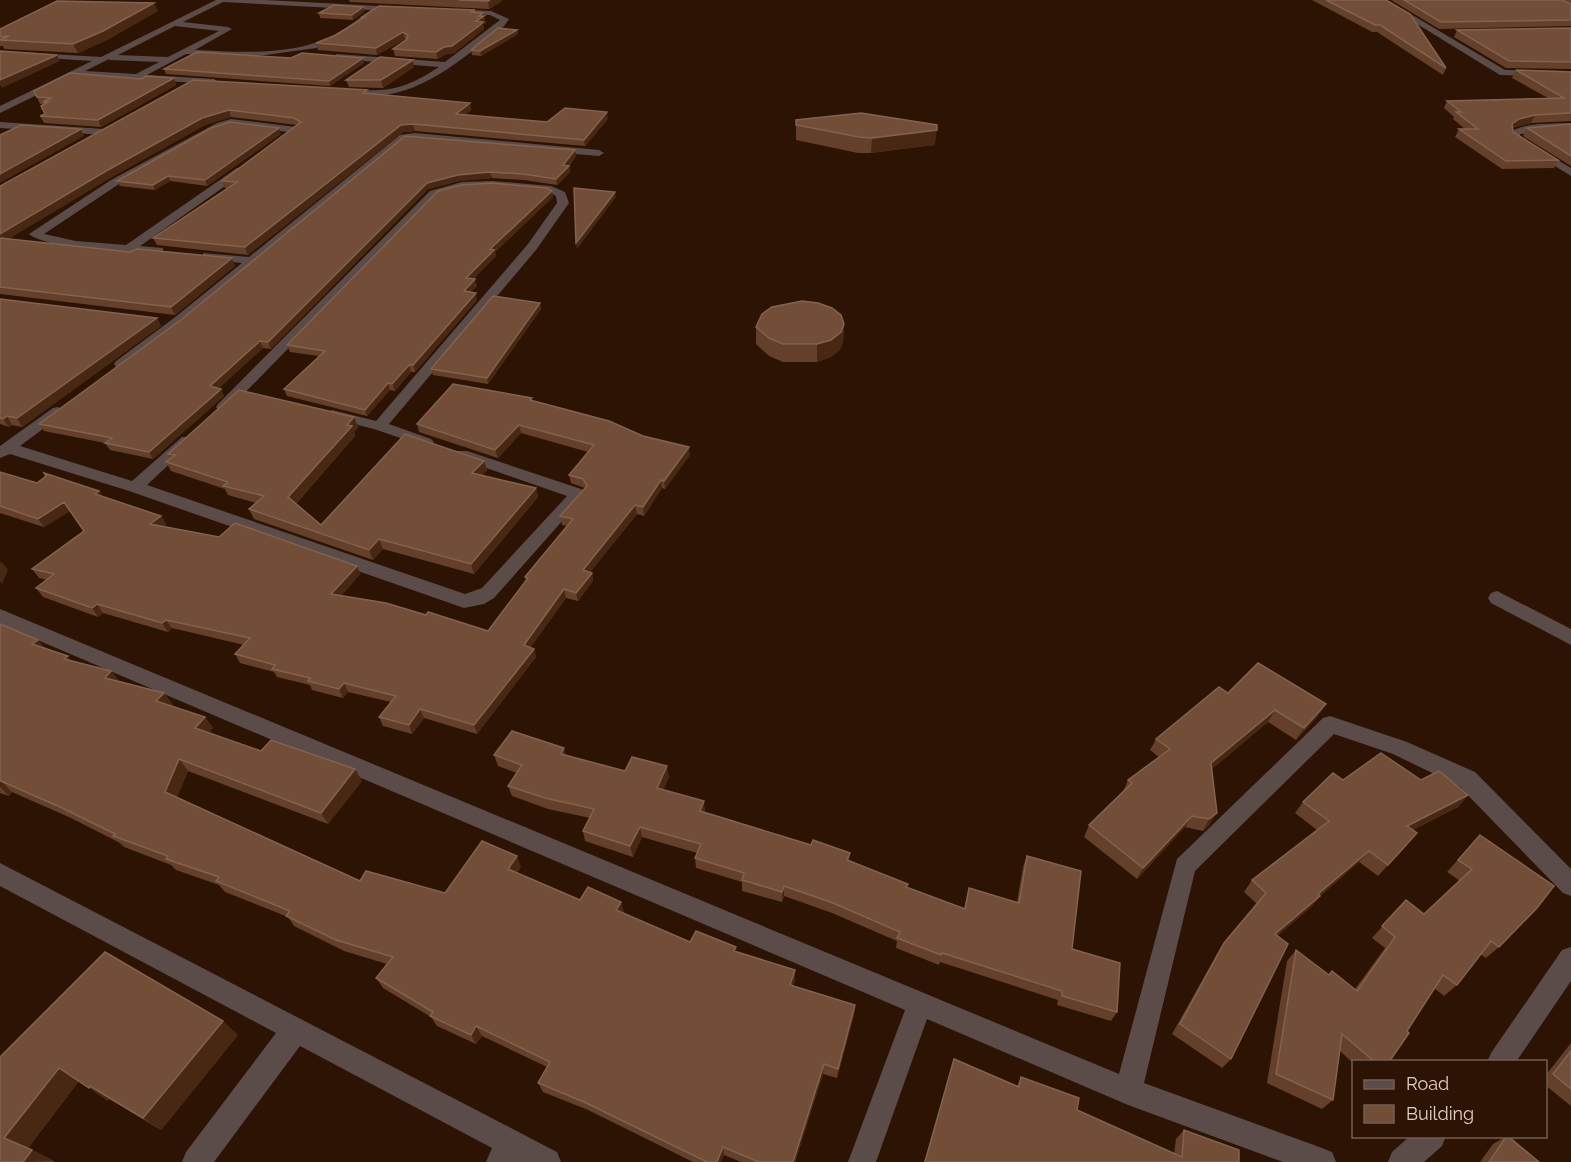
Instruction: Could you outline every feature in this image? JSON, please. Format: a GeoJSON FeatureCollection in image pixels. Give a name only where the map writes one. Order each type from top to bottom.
{"type":"FeatureCollection","features":[{"type":"Feature","properties":{"kind":"street"},"geometry":{"type":"LineString","coordinates":[[0,110],[222,0],[412,9]]}},
{"type":"Feature","properties":{"kind":"street"},"geometry":{"type":"LineString","coordinates":[[1382,0],[1503,73],[1571,74]]}},
{"type":"Feature","properties":{"kind":"street"},"geometry":{"type":"LineString","coordinates":[[290,52],[330,41],[378,8]]}},
{"type":"Feature","properties":{"kind":"street"},"geometry":{"type":"LineString","coordinates":[[342,85],[333,91],[393,93],[447,65],[501,24],[504,19],[491,13],[446,11]]}},
{"type":"Feature","properties":{"kind":"street"},"geometry":{"type":"LineString","coordinates":[[137,77],[228,29],[174,24]]}},
{"type":"Feature","properties":{"kind":"street"},"geometry":{"type":"LineString","coordinates":[[1436,33],[1458,32]]}},
{"type":"Feature","properties":{"kind":"street"},"geometry":{"type":"LineString","coordinates":[[370,66],[396,49]]}},
{"type":"Feature","properties":{"kind":"street"},"geometry":{"type":"LineString","coordinates":[[186,51],[290,52],[323,55]]}},
{"type":"Feature","properties":{"kind":"street"},"geometry":{"type":"LineString","coordinates":[[0,53],[170,60]]}},
{"type":"Feature","properties":{"kind":"street"},"geometry":{"type":"LineString","coordinates":[[334,56],[447,65]]}},
{"type":"Feature","properties":{"kind":"street"},"geometry":{"type":"LineString","coordinates":[[75,73],[229,83]]}},
{"type":"Feature","properties":{"kind":"street"},"geometry":{"type":"LineString","coordinates":[[174,92],[194,81]]}},
{"type":"Feature","properties":{"kind":"street"},"geometry":{"type":"LineString","coordinates":[[174,253],[61,242],[41,239],[35,234],[115,182],[220,124],[231,122],[296,130],[274,147]]}},
{"type":"Feature","properties":{"kind":"street"},"geometry":{"type":"LineString","coordinates":[[0,124],[104,132]]}},
{"type":"Feature","properties":{"kind":"street"},"geometry":{"type":"LineString","coordinates":[[0,135],[19,126]]}},
{"type":"Feature","properties":{"kind":"street"},"geometry":{"type":"LineString","coordinates":[[83,143],[114,126]]}},
{"type":"Feature","properties":{"kind":"street"},"geometry":{"type":"LineString","coordinates":[[1571,126],[1533,128],[1515,132],[1515,138],[1571,173]]}},
{"type":"Feature","properties":{"kind":"street"},"geometry":{"type":"LineString","coordinates":[[113,370],[179,321],[403,137],[427,137],[599,153]]}},
{"type":"Feature","properties":{"kind":"street"},"geometry":{"type":"LineString","coordinates":[[130,248],[255,160]]}},
{"type":"Feature","properties":{"kind":"street"},"geometry":{"type":"LineString","coordinates":[[214,415],[247,392],[434,193],[450,186],[477,184],[551,189],[561,194],[563,203],[531,247],[379,426]]}},
{"type":"Feature","properties":{"kind":"street"},"geometry":{"type":"LineString","coordinates":[[196,255],[252,261]]}},
{"type":"Feature","properties":{"kind":"street"},"geometry":{"type":"LineString","coordinates":[[155,318],[179,321]]}},
{"type":"Feature","properties":{"kind":"street"},"geometry":{"type":"LineString","coordinates":[[4,451],[65,406]]}},
{"type":"Feature","properties":{"kind":"street"},"geometry":{"type":"LineString","coordinates":[[4,451],[135,487],[464,601],[478,599],[488,593],[578,494],[379,426],[321,411]]}},
{"type":"Feature","properties":{"kind":"street"},"geometry":{"type":"LineString","coordinates":[[135,487],[197,431]]}},
{"type":"Feature","properties":{"kind":"street"},"geometry":{"type":"LineString","coordinates":[[1497,598],[1571,638]]}},
{"type":"Feature","properties":{"kind":"street"},"geometry":{"type":"LineString","coordinates":[[0,616],[1128,1091],[1322,1162]]}},
{"type":"Feature","properties":{"kind":"street"},"geometry":{"type":"LineString","coordinates":[[1128,1091],[1185,866],[1330,724],[1400,748],[1467,779],[1571,885]]}},
{"type":"Feature","properties":{"kind":"street"},"geometry":{"type":"LineString","coordinates":[[0,874],[296,1029],[506,1153],[547,1162]]}},
{"type":"Feature","properties":{"kind":"street"},"geometry":{"type":"LineString","coordinates":[[1501,1060],[1571,959]]}},
{"type":"Feature","properties":{"kind":"street"},"geometry":{"type":"LineString","coordinates":[[861,1162],[920,1004]]}},
{"type":"Feature","properties":{"kind":"street"},"geometry":{"type":"LineString","coordinates":[[195,1162],[296,1029]]}},
{"type":"Feature","properties":{"kind":"street"},"geometry":{"type":"LineString","coordinates":[[1402,1162],[1431,1138]]}},
{"type":"Feature","properties":{"kind":"building"},"geometry":{"type":"Polygon","coordinates":[[[1326,0],[1386,0],[1410,14],[1446,68],[1380,25],[1375,25],[1326,0]]]}},
{"type":"Feature","properties":{"kind":"building"},"geometry":{"type":"Polygon","coordinates":[[[1404,0],[1562,0],[1571,4],[1571,20],[1441,22],[1404,0]]]}},
{"type":"Feature","properties":{"kind":"building"},"geometry":{"type":"Polygon","coordinates":[[[57,1],[154,3],[103,31],[73,44],[0,40],[9,36],[0,37],[0,29],[57,1]]]}},
{"type":"Feature","properties":{"kind":"building"},"geometry":{"type":"Polygon","coordinates":[[[334,5],[363,7],[352,15],[319,13],[334,5]]]}},
{"type":"Feature","properties":{"kind":"building"},"geometry":{"type":"Polygon","coordinates":[[[379,6],[475,10],[471,12],[483,13],[479,16],[484,16],[476,21],[483,22],[480,25],[452,46],[444,47],[436,52],[393,49],[407,39],[408,35],[403,32],[376,48],[316,43],[336,35],[379,6]]]}},
{"type":"Feature","properties":{"kind":"building"},"geometry":{"type":"Polygon","coordinates":[[[498,28],[517,30],[480,51],[471,50],[498,28]]]}},
{"type":"Feature","properties":{"kind":"building"},"geometry":{"type":"Polygon","coordinates":[[[1571,28],[1571,62],[1509,61],[1457,30],[1571,28]]]}},
{"type":"Feature","properties":{"kind":"building"},"geometry":{"type":"Polygon","coordinates":[[[0,51],[57,55],[0,80],[0,51]]]}},
{"type":"Feature","properties":{"kind":"building"},"geometry":{"type":"Polygon","coordinates":[[[197,52],[291,58],[302,53],[363,58],[329,81],[164,69],[197,52]]]}},
{"type":"Feature","properties":{"kind":"building"},"geometry":{"type":"Polygon","coordinates":[[[380,57],[413,60],[381,80],[346,80],[380,57]]]}},
{"type":"Feature","properties":{"kind":"building"},"geometry":{"type":"Polygon","coordinates":[[[1516,70],[1571,72],[1571,113],[1535,115],[1519,119],[1512,124],[1513,132],[1558,160],[1506,161],[1459,129],[1478,129],[1456,112],[1461,112],[1447,101],[1564,98],[1516,70]]]}},
{"type":"Feature","properties":{"kind":"building"},"geometry":{"type":"Polygon","coordinates":[[[70,73],[141,79],[146,76],[174,78],[98,120],[40,116],[45,114],[41,106],[48,102],[43,102],[51,98],[37,97],[34,91],[70,73]]]}},
{"type":"Feature","properties":{"kind":"building"},"geometry":{"type":"Polygon","coordinates":[[[193,80],[367,90],[363,93],[470,103],[456,114],[547,122],[565,108],[607,112],[584,140],[413,124],[401,125],[245,247],[153,238],[237,182],[222,181],[301,122],[294,118],[229,110],[202,118],[106,171],[0,234],[0,186],[193,80]]]}},
{"type":"Feature","properties":{"kind":"building"},"geometry":{"type":"Polygon","coordinates":[[[861,113],[937,125],[937,130],[872,138],[796,125],[796,120],[861,113]]]}},
{"type":"Feature","properties":{"kind":"building"},"geometry":{"type":"Polygon","coordinates":[[[230,122],[279,128],[205,180],[168,176],[153,185],[117,181],[211,128],[230,122]]]}},
{"type":"Feature","properties":{"kind":"building"},"geometry":{"type":"Polygon","coordinates":[[[1571,124],[1571,156],[1527,128],[1571,124]]]}},
{"type":"Feature","properties":{"kind":"building"},"geometry":{"type":"Polygon","coordinates":[[[21,125],[81,129],[0,174],[0,135],[21,125]]]}},
{"type":"Feature","properties":{"kind":"building"},"geometry":{"type":"Polygon","coordinates":[[[405,136],[575,150],[563,165],[569,166],[556,179],[490,172],[458,175],[427,183],[268,342],[260,341],[210,386],[221,389],[149,452],[105,443],[112,438],[39,424],[182,319],[405,136]]]}},
{"type":"Feature","properties":{"kind":"building"},"geometry":{"type":"Polygon","coordinates":[[[491,183],[547,188],[552,191],[490,249],[494,250],[466,278],[475,279],[464,291],[476,293],[413,365],[409,365],[392,384],[388,383],[365,410],[284,389],[325,351],[287,345],[438,191],[461,185],[491,183]]]}},
{"type":"Feature","properties":{"kind":"building"},"geometry":{"type":"Polygon","coordinates":[[[574,188],[615,192],[576,243],[574,188]]]}},
{"type":"Feature","properties":{"kind":"building"},"geometry":{"type":"Polygon","coordinates":[[[0,238],[130,252],[137,249],[232,258],[171,307],[0,287],[0,238]]]}},
{"type":"Feature","properties":{"kind":"building"},"geometry":{"type":"Polygon","coordinates":[[[493,296],[540,303],[487,378],[431,369],[493,296]]]}},
{"type":"Feature","properties":{"kind":"building"},"geometry":{"type":"Polygon","coordinates":[[[0,299],[157,318],[17,418],[7,416],[3,419],[0,418],[0,299]]]}},
{"type":"Feature","properties":{"kind":"building"},"geometry":{"type":"Polygon","coordinates":[[[802,301],[832,308],[841,315],[844,324],[841,332],[831,340],[817,344],[783,344],[769,338],[756,327],[762,314],[772,307],[802,301]]]}},
{"type":"Feature","properties":{"kind":"building"},"geometry":{"type":"Polygon","coordinates":[[[453,384],[532,398],[530,400],[609,421],[643,436],[689,447],[664,481],[661,480],[643,507],[635,505],[583,570],[592,573],[576,593],[564,589],[524,645],[534,649],[474,725],[420,709],[409,725],[379,717],[396,696],[344,683],[339,689],[308,681],[310,678],[272,669],[275,665],[235,654],[250,638],[166,620],[162,623],[97,604],[92,608],[36,588],[54,574],[32,569],[84,531],[64,502],[38,519],[0,506],[0,472],[37,483],[46,476],[44,473],[99,491],[95,494],[161,516],[150,524],[219,537],[235,523],[357,566],[331,594],[386,603],[426,615],[428,612],[488,631],[528,578],[525,577],[573,519],[560,516],[587,486],[583,479],[569,475],[594,445],[519,425],[495,450],[417,424],[453,384]]]}},
{"type":"Feature","properties":{"kind":"building"},"geometry":{"type":"Polygon","coordinates":[[[239,390],[354,417],[347,425],[352,426],[288,497],[321,525],[405,434],[484,461],[472,473],[536,488],[471,564],[379,539],[369,550],[249,509],[264,496],[223,486],[228,482],[166,462],[175,455],[168,454],[239,390]]]}},
{"type":"Feature","properties":{"kind":"building"},"geometry":{"type":"Polygon","coordinates":[[[0,624],[38,640],[32,644],[68,656],[64,659],[111,671],[105,678],[164,693],[156,701],[205,717],[195,728],[261,751],[271,740],[355,769],[321,813],[179,759],[165,792],[360,881],[366,871],[445,893],[482,841],[517,856],[508,869],[580,900],[588,887],[621,902],[616,910],[690,942],[696,931],[736,947],[734,951],[795,970],[790,985],[855,1005],[838,1069],[824,1064],[793,1162],[759,1162],[723,1147],[717,1162],[707,1162],[584,1102],[538,1083],[550,1062],[476,1026],[471,1035],[430,1016],[433,1012],[376,978],[393,957],[336,940],[286,916],[290,911],[216,881],[219,877],[166,859],[168,856],[113,836],[115,834],[60,807],[0,781],[0,624]]]}},
{"type":"Feature","properties":{"kind":"building"},"geometry":{"type":"Polygon","coordinates":[[[1258,663],[1326,704],[1304,728],[1275,710],[1211,763],[1217,813],[1209,819],[1192,816],[1143,868],[1089,825],[1132,783],[1128,780],[1170,749],[1156,739],[1219,687],[1228,693],[1258,663]]]}},
{"type":"Feature","properties":{"kind":"building"},"geometry":{"type":"Polygon","coordinates":[[[512,731],[564,748],[561,754],[625,771],[632,757],[667,766],[657,788],[704,801],[700,811],[811,845],[813,840],[850,853],[847,860],[908,884],[906,887],[965,909],[969,888],[1019,903],[1027,856],[1081,871],[1072,949],[1120,963],[1117,1012],[1062,996],[1062,991],[942,953],[941,955],[897,938],[900,932],[833,903],[784,886],[782,892],[742,880],[744,873],[695,858],[701,844],[640,827],[630,846],[583,831],[594,809],[545,798],[508,786],[522,765],[494,755],[512,731]]]}},
{"type":"Feature","properties":{"kind":"building"},"geometry":{"type":"Polygon","coordinates":[[[1381,753],[1421,780],[1439,771],[1468,795],[1407,826],[1417,833],[1388,865],[1369,851],[1275,934],[1288,944],[1231,1059],[1180,1024],[1224,943],[1266,893],[1252,880],[1329,821],[1303,802],[1333,773],[1343,780],[1381,753]]]}},
{"type":"Feature","properties":{"kind":"building"},"geometry":{"type":"Polygon","coordinates":[[[1480,835],[1554,886],[1537,908],[1499,947],[1491,941],[1457,985],[1443,975],[1390,1060],[1373,1060],[1342,1034],[1333,1100],[1276,1074],[1296,950],[1329,975],[1332,971],[1357,991],[1395,937],[1382,926],[1406,900],[1424,914],[1472,869],[1458,860],[1480,835]]]}},
{"type":"Feature","properties":{"kind":"building"},"geometry":{"type":"Polygon","coordinates":[[[105,952],[223,1021],[143,1118],[90,1086],[89,1088],[59,1068],[4,1138],[32,1150],[23,1162],[0,1162],[0,1057],[105,952]]]}},
{"type":"Feature","properties":{"kind":"building"},"geometry":{"type":"Polygon","coordinates":[[[1571,1051],[1571,1089],[1553,1074],[1571,1051]]]}},
{"type":"Feature","properties":{"kind":"building"},"geometry":{"type":"Polygon","coordinates":[[[954,1059],[1019,1087],[1021,1077],[1079,1098],[1077,1110],[1182,1157],[1184,1130],[1239,1150],[1239,1162],[925,1162],[954,1059]]]}},
{"type":"Feature","properties":{"kind":"building"},"geometry":{"type":"Polygon","coordinates":[[[1505,1138],[1510,1138],[1539,1162],[1489,1162],[1505,1138]]]}}]}
